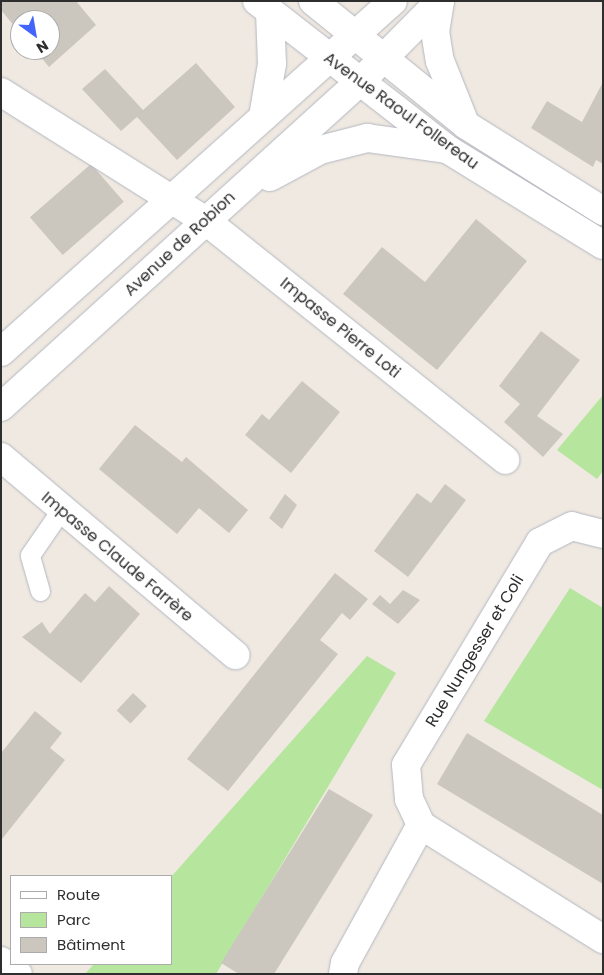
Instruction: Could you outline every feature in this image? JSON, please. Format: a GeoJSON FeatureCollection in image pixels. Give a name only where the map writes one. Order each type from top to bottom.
{"type":"FeatureCollection","features":[{"type":"Feature","properties":{"kind":"main road","name":"Avenue Raoul Follereau"},"geometry":{"type":"LineString","coordinates":[[313,1],[466,125],[603,211]]}},
{"type":"Feature","properties":{"kind":"main road"},"geometry":{"type":"LineString","coordinates":[[1,352],[393,1]]}},
{"type":"Feature","properties":{"kind":"main road"},"geometry":{"type":"LineString","coordinates":[[440,1],[436,31],[440,61],[466,125]]}},
{"type":"Feature","properties":{"kind":"main road","name":"Avenue de Robion"},"geometry":{"type":"LineString","coordinates":[[1,407],[360,82],[440,1]]}},
{"type":"Feature","properties":{"kind":"main road","name":"Avenue Raoul Follereau"},"geometry":{"type":"LineString","coordinates":[[264,7],[447,149],[603,244]]}},
{"type":"Feature","properties":{"kind":"main road"},"geometry":{"type":"LineString","coordinates":[[262,117],[272,64],[264,7]]}},
{"type":"Feature","properties":{"kind":"main road","name":"Impasse Pierre Loti"},"geometry":{"type":"LineString","coordinates":[[1,92],[172,197],[206,221],[505,460]]}},
{"type":"Feature","properties":{"kind":"main road"},"geometry":{"type":"LineString","coordinates":[[231,197],[320,150],[367,138],[447,149]]}},
{"type":"Feature","properties":{"kind":"main road","name":"Impasse Claude Farrère"},"geometry":{"type":"LineString","coordinates":[[1,457],[61,510],[235,655]]}},
{"type":"Feature","properties":{"kind":"main road","name":"Rue Nungesser et Coli"},"geometry":{"type":"LineString","coordinates":[[421,824],[409,799],[406,765],[540,542],[572,526],[603,534]]}},
{"type":"Feature","properties":{"kind":"main road"},"geometry":{"type":"LineString","coordinates":[[343,974],[345,963],[421,824],[603,939]]}},
{"type":"Feature","properties":{"kind":"main road"},"geometry":{"type":"LineString","coordinates":[[1,961],[18,974]]}},
{"type":"Feature","properties":{"kind":"lane"},"geometry":{"type":"LineString","coordinates":[[40,591],[30,555],[61,510]]}},
{"type":"Feature","properties":{"kind":"green space"},"geometry":{"type":"Polygon","coordinates":[[[603,395],[603,471],[597,479],[557,450],[603,395]]]}},
{"type":"Feature","properties":{"kind":"green space"},"geometry":{"type":"Polygon","coordinates":[[[570,588],[603,608],[603,790],[484,721],[570,588]]]}},
{"type":"Feature","properties":{"kind":"green space"},"geometry":{"type":"Polygon","coordinates":[[[367,656],[396,673],[216,974],[85,974],[93,965],[172,965],[172,876],[367,656]]]}},
{"type":"Feature","properties":{"kind":"building"},"geometry":{"type":"Polygon","coordinates":[[[1,1],[76,1],[96,25],[60,57],[60,10],[10,10],[10,21],[1,10],[1,1]]]}},
{"type":"Feature","properties":{"kind":"building"},"geometry":{"type":"Polygon","coordinates":[[[43,60],[57,60],[49,67],[43,60]]]}},
{"type":"Feature","properties":{"kind":"building"},"geometry":{"type":"Polygon","coordinates":[[[196,63],[235,107],[177,160],[137,117],[121,131],[82,89],[105,69],[143,110],[196,63]]]}},
{"type":"Feature","properties":{"kind":"building"},"geometry":{"type":"Polygon","coordinates":[[[603,82],[603,164],[596,160],[593,167],[531,128],[547,101],[582,122],[603,82]]]}},
{"type":"Feature","properties":{"kind":"building"},"geometry":{"type":"Polygon","coordinates":[[[91,164],[124,202],[63,255],[30,217],[91,164]]]}},
{"type":"Feature","properties":{"kind":"building"},"geometry":{"type":"Polygon","coordinates":[[[476,219],[527,261],[437,370],[343,294],[382,247],[425,282],[476,219]]]}},
{"type":"Feature","properties":{"kind":"building"},"geometry":{"type":"Polygon","coordinates":[[[541,331],[580,360],[537,416],[563,434],[543,457],[504,422],[520,404],[499,386],[541,331]]]}},
{"type":"Feature","properties":{"kind":"building"},"geometry":{"type":"Polygon","coordinates":[[[302,381],[340,412],[291,473],[245,435],[262,414],[269,420],[302,381]]]}},
{"type":"Feature","properties":{"kind":"building"},"geometry":{"type":"Polygon","coordinates":[[[135,425],[182,462],[186,457],[248,510],[229,533],[199,508],[177,534],[99,469],[135,425]]]}},
{"type":"Feature","properties":{"kind":"building"},"geometry":{"type":"Polygon","coordinates":[[[445,484],[466,500],[408,577],[374,551],[417,493],[431,503],[445,484]]]}},
{"type":"Feature","properties":{"kind":"building"},"geometry":{"type":"Polygon","coordinates":[[[285,494],[297,505],[282,529],[269,518],[285,494]]]}},
{"type":"Feature","properties":{"kind":"building"},"geometry":{"type":"Polygon","coordinates":[[[335,573],[368,599],[350,620],[342,613],[320,640],[338,654],[228,791],[187,759],[335,573]]]}},
{"type":"Feature","properties":{"kind":"building"},"geometry":{"type":"Polygon","coordinates":[[[109,586],[140,614],[81,683],[22,637],[42,622],[50,634],[85,593],[95,602],[109,586]]]}},
{"type":"Feature","properties":{"kind":"building"},"geometry":{"type":"Polygon","coordinates":[[[403,590],[420,600],[398,624],[372,604],[380,595],[390,604],[403,590]]]}},
{"type":"Feature","properties":{"kind":"building"},"geometry":{"type":"Polygon","coordinates":[[[133,693],[147,706],[131,724],[117,711],[133,693]]]}},
{"type":"Feature","properties":{"kind":"building"},"geometry":{"type":"Polygon","coordinates":[[[35,711],[62,733],[50,748],[65,760],[2,839],[1,753],[35,711]]]}},
{"type":"Feature","properties":{"kind":"building"},"geometry":{"type":"Polygon","coordinates":[[[467,733],[603,815],[603,884],[437,784],[467,733]]]}},
{"type":"Feature","properties":{"kind":"building"},"geometry":{"type":"Polygon","coordinates":[[[329,789],[373,815],[274,974],[239,974],[221,963],[329,789]]]}}]}
